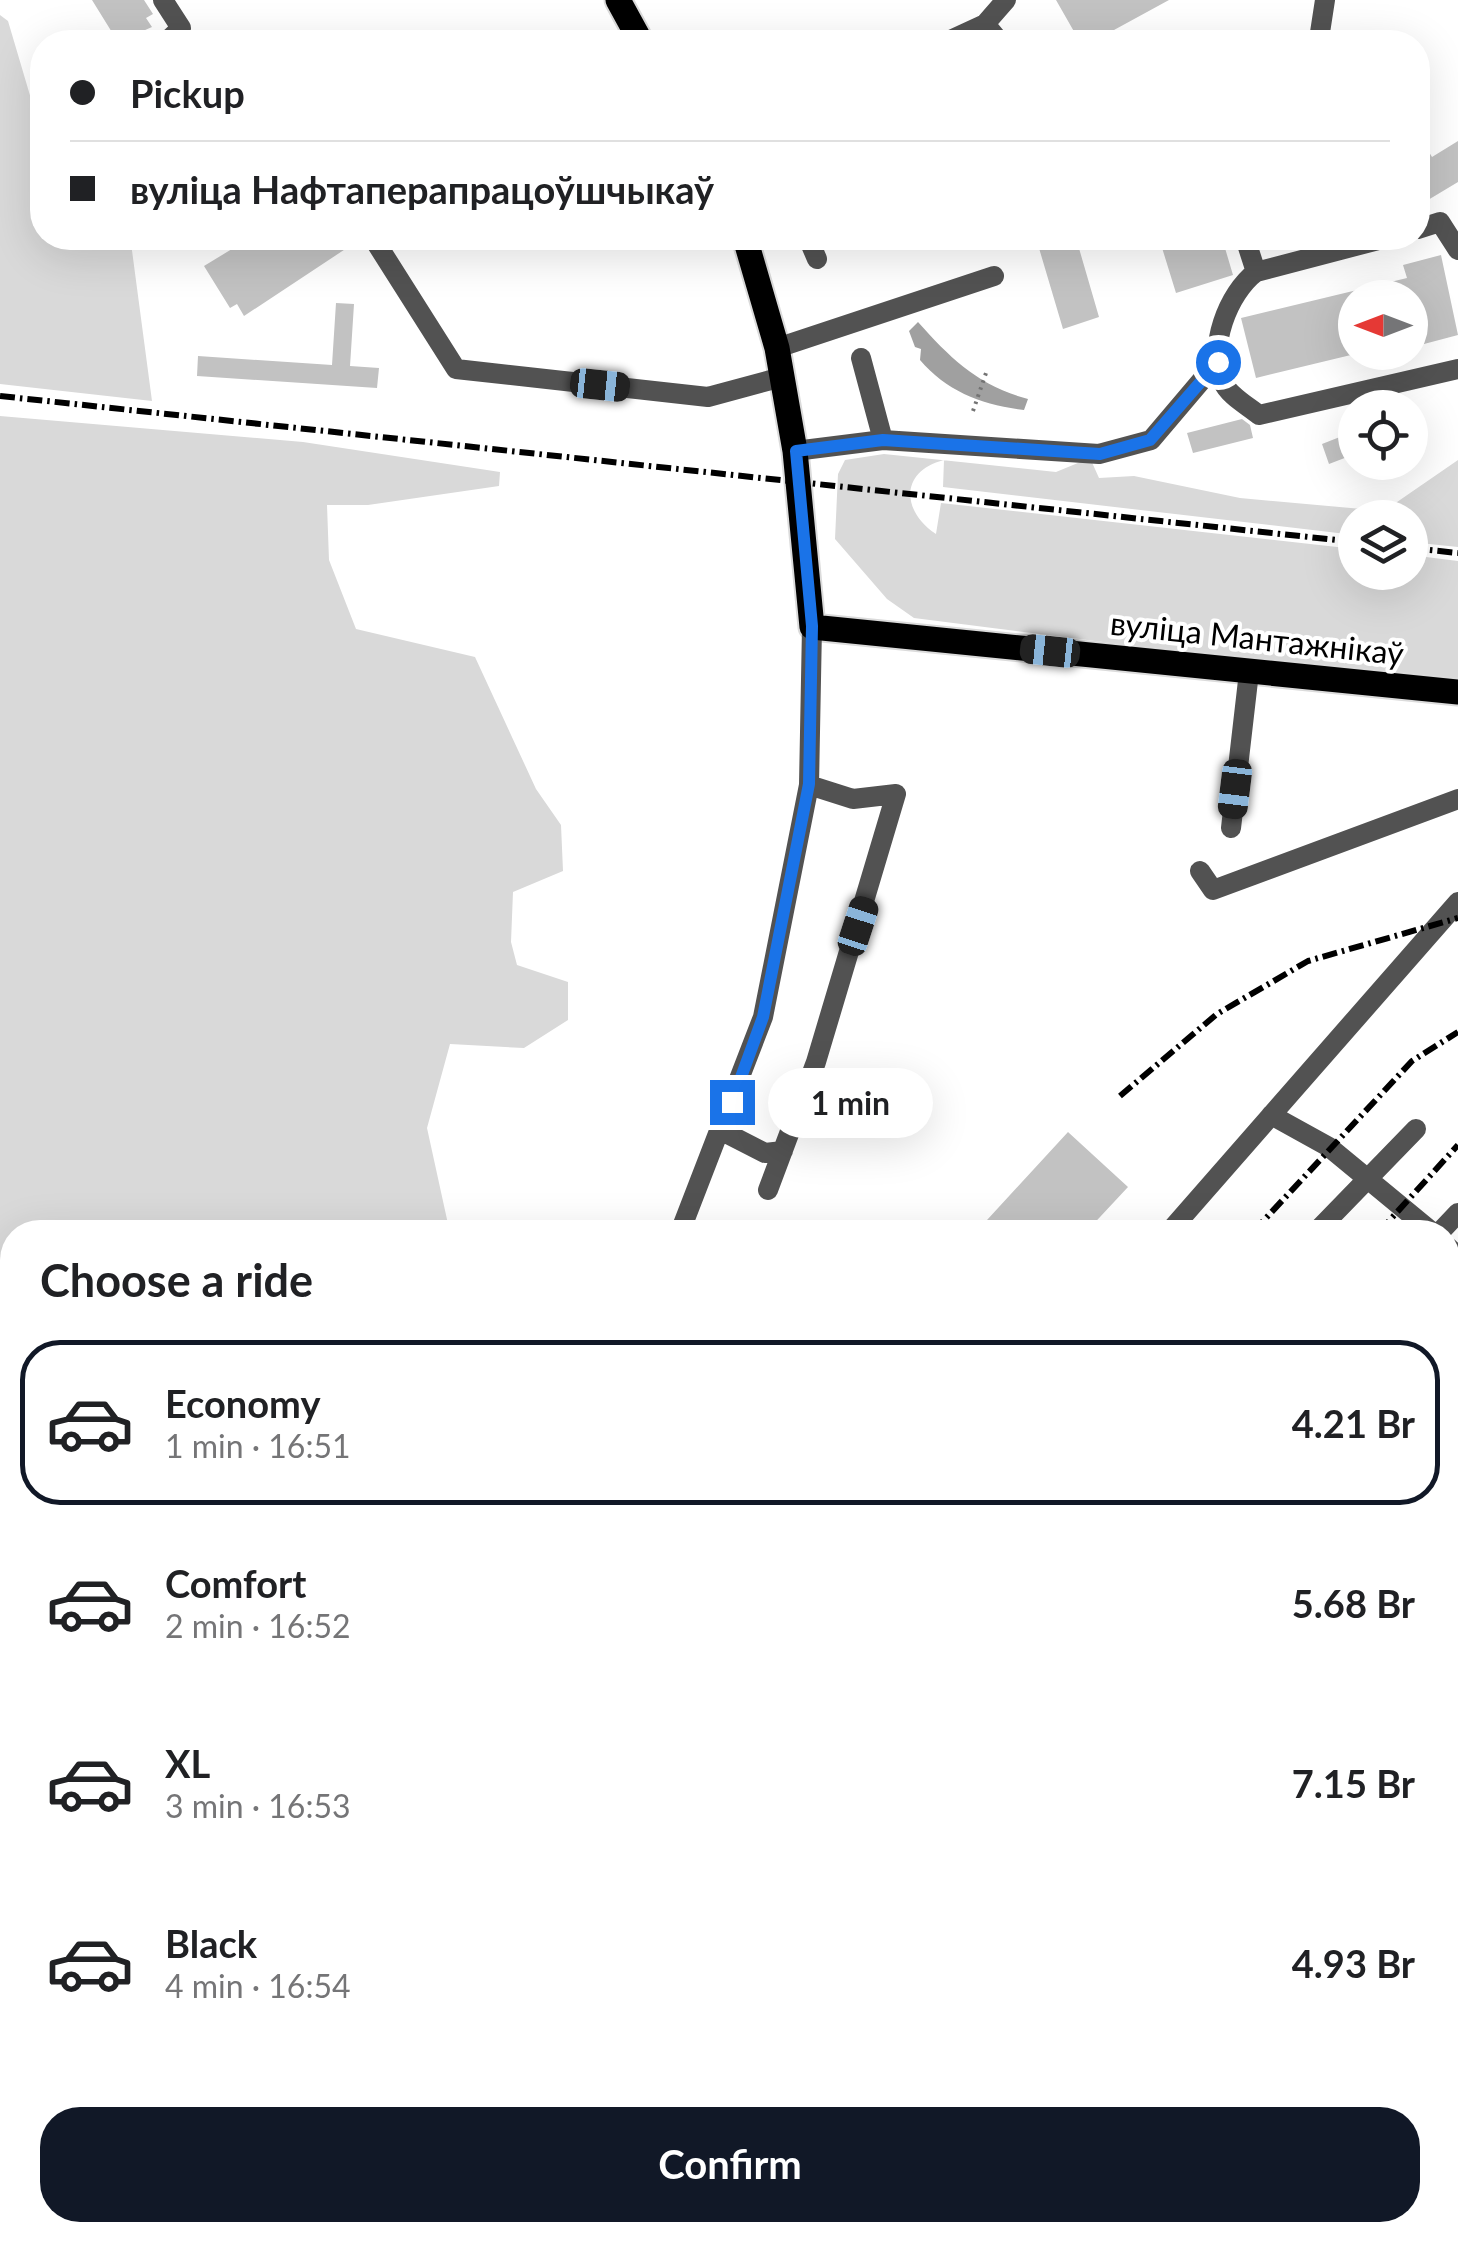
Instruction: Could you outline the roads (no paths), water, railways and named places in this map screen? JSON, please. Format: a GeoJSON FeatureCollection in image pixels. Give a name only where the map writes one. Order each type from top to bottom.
{"type":"FeatureCollection","features":[{"type":"Feature","properties":{"kind":"main road"},"geometry":{"type":"LineString","coordinates":[[618,0],[634,30]]}},
{"type":"Feature","properties":{"kind":"main road"},"geometry":{"type":"LineString","coordinates":[[748,250],[777,348],[796,451],[812,626]]}},
{"type":"Feature","properties":{"kind":"main road","name":"вуліца Мантажнікаў"},"geometry":{"type":"LineString","coordinates":[[812,626],[1458,692]]}},
{"type":"Feature","properties":{"kind":"street"},"geometry":{"type":"LineString","coordinates":[[163,0],[179,30]]}},
{"type":"Feature","properties":{"kind":"street"},"geometry":{"type":"LineString","coordinates":[[972,30],[985,24],[1006,0]]}},
{"type":"Feature","properties":{"kind":"street"},"geometry":{"type":"LineString","coordinates":[[1321,30],[1325,0]]}},
{"type":"Feature","properties":{"kind":"street"},"geometry":{"type":"LineString","coordinates":[[985,24],[990,30]]}},
{"type":"Feature","properties":{"kind":"street"},"geometry":{"type":"LineString","coordinates":[[1430,225],[1440,222],[1458,250]]}},
{"type":"Feature","properties":{"kind":"street"},"geometry":{"type":"LineString","coordinates":[[381,250],[456,369],[708,397],[782,377]]}},
{"type":"Feature","properties":{"kind":"street"},"geometry":{"type":"LineString","coordinates":[[813,250],[817,258]]}},
{"type":"Feature","properties":{"kind":"street"},"geometry":{"type":"LineString","coordinates":[[1249,250],[1256,272]]}},
{"type":"Feature","properties":{"kind":"street"},"geometry":{"type":"LineString","coordinates":[[1340,250],[1256,272],[1240,284],[1225,317],[1218,362],[1224,385],[1259,415],[1458,369]]}},
{"type":"Feature","properties":{"kind":"street"},"geometry":{"type":"LineString","coordinates":[[777,348],[994,276]]}},
{"type":"Feature","properties":{"kind":"street"},"geometry":{"type":"LineString","coordinates":[[861,358],[883,440]]}},
{"type":"Feature","properties":{"kind":"street"},"geometry":{"type":"LineString","coordinates":[[796,451],[883,440],[1100,454],[1150,440],[1218,362]]}},
{"type":"Feature","properties":{"kind":"street"},"geometry":{"type":"LineString","coordinates":[[685,1220],[763,1017],[809,784],[812,626]]}},
{"type":"Feature","properties":{"kind":"street"},"geometry":{"type":"LineString","coordinates":[[1231,828],[1249,672]]}},
{"type":"Feature","properties":{"kind":"street"},"geometry":{"type":"LineString","coordinates":[[768,1190],[864,910],[896,794],[853,800],[809,784]]}},
{"type":"Feature","properties":{"kind":"street"},"geometry":{"type":"LineString","coordinates":[[1200,871],[1214,890],[1458,798]]}},
{"type":"Feature","properties":{"kind":"street"},"geometry":{"type":"LineString","coordinates":[[1180,1220],[1458,902]]}},
{"type":"Feature","properties":{"kind":"street"},"geometry":{"type":"LineString","coordinates":[[1272,1116],[1329,1147],[1417,1220]]}},
{"type":"Feature","properties":{"kind":"street"},"geometry":{"type":"LineString","coordinates":[[1327,1220],[1416,1130]]}},
{"type":"Feature","properties":{"kind":"street"},"geometry":{"type":"LineString","coordinates":[[722,1131],[765,1152],[783,1151]]}},
{"type":"Feature","properties":{"kind":"railway"},"geometry":{"type":"LineString","coordinates":[[0,396],[1338,540]]}},
{"type":"Feature","properties":{"kind":"railway"},"geometry":{"type":"LineString","coordinates":[[1428,550],[1458,553]]}},
{"type":"Feature","properties":{"kind":"railway"},"geometry":{"type":"LineString","coordinates":[[1120,1096],[1217,1014],[1308,961],[1458,918]]}},
{"type":"Feature","properties":{"kind":"railway"},"geometry":{"type":"LineString","coordinates":[[1264,1220],[1412,1061],[1458,1032]]}},
{"type":"Feature","properties":{"kind":"railway"},"geometry":{"type":"LineString","coordinates":[[1390,1220],[1458,1145]]}}]}
